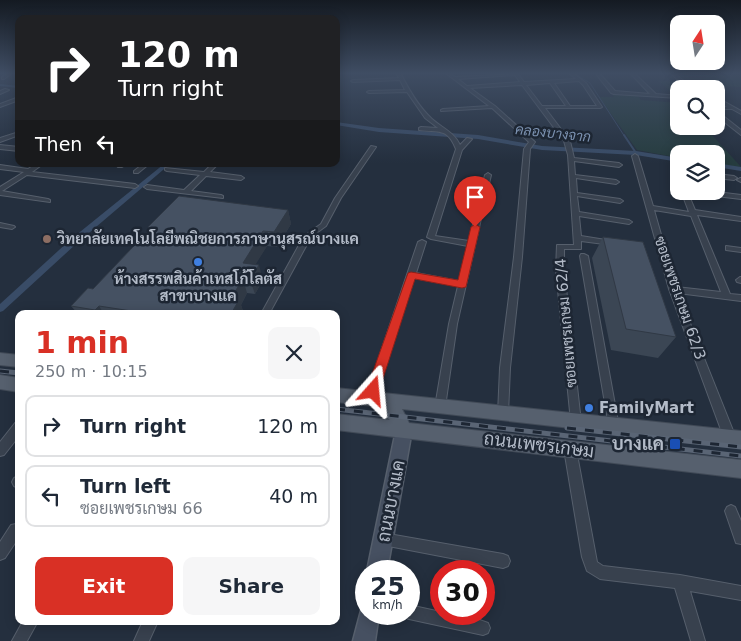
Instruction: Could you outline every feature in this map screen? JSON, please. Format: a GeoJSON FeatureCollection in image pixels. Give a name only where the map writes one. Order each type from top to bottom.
{"type":"FeatureCollection","features":[{"type":"Feature","properties":{"kind":"main road"},"geometry":{"type":"LineString","coordinates":[[0,359],[15,361]]}},
{"type":"Feature","properties":{"kind":"main road"},"geometry":{"type":"LineString","coordinates":[[0,382],[15,384]]}},
{"type":"Feature","properties":{"kind":"main road","name":"ถนนเพชรเกษม"},"geometry":{"type":"LineString","coordinates":[[340,396],[735,439]]}},
{"type":"Feature","properties":{"kind":"main road"},"geometry":{"type":"LineString","coordinates":[[370,399],[391,408],[404,430]]}},
{"type":"Feature","properties":{"kind":"main road","name":"ถนนเพชรเกษม"},"geometry":{"type":"LineString","coordinates":[[340,422],[741,469]]}},
{"type":"Feature","properties":{"kind":"main road","name":"ถนนบางแค"},"geometry":{"type":"LineString","coordinates":[[379,560],[404,430]]}},
{"type":"Feature","properties":{"kind":"main road"},"geometry":{"type":"LineString","coordinates":[[364,641],[367,625]]}},
{"type":"Feature","properties":{"kind":"street"},"geometry":{"type":"LineString","coordinates":[[418,104],[428,118],[447,130],[455,138],[459,150]]}},
{"type":"Feature","properties":{"kind":"street"},"geometry":{"type":"LineString","coordinates":[[489,104],[532,142],[529,147],[505,368],[503,414]]}},
{"type":"Feature","properties":{"kind":"street"},"geometry":{"type":"LineString","coordinates":[[539,104],[569,150],[619,165]]}},
{"type":"Feature","properties":{"kind":"street"},"geometry":{"type":"LineString","coordinates":[[541,107],[600,107],[598,104]]}},
{"type":"Feature","properties":{"kind":"street"},"geometry":{"type":"LineString","coordinates":[[726,104],[741,113]]}},
{"type":"Feature","properties":{"kind":"street"},"geometry":{"type":"LineString","coordinates":[[443,110],[493,107]]}},
{"type":"Feature","properties":{"kind":"street"},"geometry":{"type":"LineString","coordinates":[[725,108],[733,108]]}},
{"type":"Feature","properties":{"kind":"street"},"geometry":{"type":"LineString","coordinates":[[725,120],[741,133]]}},
{"type":"Feature","properties":{"kind":"street"},"geometry":{"type":"LineString","coordinates":[[421,129],[447,130]]}},
{"type":"Feature","properties":{"kind":"street"},"geometry":{"type":"LineString","coordinates":[[0,140],[15,134]]}},
{"type":"Feature","properties":{"kind":"street"},"geometry":{"type":"LineString","coordinates":[[469,139],[459,150],[432,237],[471,244]]}},
{"type":"Feature","properties":{"kind":"street"},"geometry":{"type":"LineString","coordinates":[[0,147],[15,148]]}},
{"type":"Feature","properties":{"kind":"street"},"geometry":{"type":"LineString","coordinates":[[267,310],[308,236],[324,225],[338,198],[373,147]]}},
{"type":"Feature","properties":{"kind":"street","name":"ซอยเพชรเกษม 62/4"},"geometry":{"type":"LineString","coordinates":[[569,150],[573,176],[578,247],[560,247],[561,286],[576,422]]}},
{"type":"Feature","properties":{"kind":"street","name":"ซอยเพชรเกษม 62/3"},"geometry":{"type":"LineString","coordinates":[[635,156],[673,289],[735,439]]}},
{"type":"Feature","properties":{"kind":"street"},"geometry":{"type":"LineString","coordinates":[[0,167],[135,186]]}},
{"type":"Feature","properties":{"kind":"street"},"geometry":{"type":"LineString","coordinates":[[0,191],[36,167]]}},
{"type":"Feature","properties":{"kind":"street"},"geometry":{"type":"LineString","coordinates":[[136,172],[142,167]]}},
{"type":"Feature","properties":{"kind":"street"},"geometry":{"type":"LineString","coordinates":[[186,192],[212,167]]}},
{"type":"Feature","properties":{"kind":"street"},"geometry":{"type":"LineString","coordinates":[[167,169],[241,178]]}},
{"type":"Feature","properties":{"kind":"street"},"geometry":{"type":"LineString","coordinates":[[440,407],[462,284],[488,175]]}},
{"type":"Feature","properties":{"kind":"street"},"geometry":{"type":"LineString","coordinates":[[573,176],[616,182]]}},
{"type":"Feature","properties":{"kind":"street"},"geometry":{"type":"LineString","coordinates":[[725,177],[738,179]]}},
{"type":"Feature","properties":{"kind":"street"},"geometry":{"type":"LineString","coordinates":[[147,187],[221,197]]}},
{"type":"Feature","properties":{"kind":"street"},"geometry":{"type":"LineString","coordinates":[[0,191],[48,201]]}},
{"type":"Feature","properties":{"kind":"street"},"geometry":{"type":"LineString","coordinates":[[574,194],[620,201]]}},
{"type":"Feature","properties":{"kind":"street"},"geometry":{"type":"LineString","coordinates":[[725,195],[741,197]]}},
{"type":"Feature","properties":{"kind":"street"},"geometry":{"type":"LineString","coordinates":[[687,200],[726,295]]}},
{"type":"Feature","properties":{"kind":"street"},"geometry":{"type":"LineString","coordinates":[[650,208],[741,218]]}},
{"type":"Feature","properties":{"kind":"street"},"geometry":{"type":"LineString","coordinates":[[576,214],[629,222]]}},
{"type":"Feature","properties":{"kind":"street"},"geometry":{"type":"LineString","coordinates":[[0,225],[12,227]]}},
{"type":"Feature","properties":{"kind":"street"},"geometry":{"type":"LineString","coordinates":[[578,238],[625,245]]}},
{"type":"Feature","properties":{"kind":"street"},"geometry":{"type":"LineString","coordinates":[[370,399],[422,242]]}},
{"type":"Feature","properties":{"kind":"street"},"geometry":{"type":"LineString","coordinates":[[729,248],[741,250]]}},
{"type":"Feature","properties":{"kind":"street"},"geometry":{"type":"LineString","coordinates":[[584,256],[614,426]]}},
{"type":"Feature","properties":{"kind":"street"},"geometry":{"type":"LineString","coordinates":[[411,275],[462,284]]}},
{"type":"Feature","properties":{"kind":"street"},"geometry":{"type":"LineString","coordinates":[[673,289],[741,298]]}},
{"type":"Feature","properties":{"kind":"street"},"geometry":{"type":"LineString","coordinates":[[0,451],[15,432]]}},
{"type":"Feature","properties":{"kind":"street"},"geometry":{"type":"LineString","coordinates":[[570,449],[587,548],[592,566],[600,572],[680,582],[741,593]]}},
{"type":"Feature","properties":{"kind":"street"},"geometry":{"type":"LineString","coordinates":[[731,511],[741,538]]}},
{"type":"Feature","properties":{"kind":"street"},"geometry":{"type":"LineString","coordinates":[[0,553],[15,531]]}},
{"type":"Feature","properties":{"kind":"street"},"geometry":{"type":"LineString","coordinates":[[383,539],[503,561]]}},
{"type":"Feature","properties":{"kind":"street"},"geometry":{"type":"LineString","coordinates":[[680,582],[698,641]]}},
{"type":"Feature","properties":{"kind":"street"},"geometry":{"type":"LineString","coordinates":[[420,614],[484,628]]}},
{"type":"Feature","properties":{"kind":"street"},"geometry":{"type":"LineString","coordinates":[[19,641],[29,625]]}},
{"type":"Feature","properties":{"kind":"street"},"geometry":{"type":"LineString","coordinates":[[141,641],[149,625]]}},
{"type":"Feature","properties":{"kind":"green space"},"geometry":{"type":"Polygon","coordinates":[[[604,104],[670,104],[670,135],[712,135],[721,145],[670,145],[670,156],[637,150],[604,104]]]}},
{"type":"Feature","properties":{"kind":"green space"},"geometry":{"type":"Polygon","coordinates":[[[725,149],[741,167],[725,165],[725,149]]]}},
{"type":"Feature","properties":{"kind":"building","name":"ห้างสรรพสินค้าเทสโก้โลตัส สาขาบางแค"},"geometry":{"type":"Polygon","coordinates":[[[179,196],[288,210],[274,232],[263,231],[243,263],[259,265],[250,280],[243,279],[231,298],[239,300],[233,310],[125,310],[99,306],[95,310],[71,306],[88,288],[93,289],[151,228],[148,227],[179,196]]]}},
{"type":"Feature","properties":{"kind":"building"},"geometry":{"type":"Polygon","coordinates":[[[603,237],[643,242],[676,337],[626,329],[603,237]]]}},
{"type":"Feature","properties":{"kind":"waterway"},"geometry":{"type":"LineString","coordinates":[[604,104],[625,137]]}},
{"type":"Feature","properties":{"kind":"waterway","name":"คลองบางจาก"},"geometry":{"type":"LineString","coordinates":[[340,124],[379,130],[478,137],[542,148],[636,153],[670,159]]}},
{"type":"Feature","properties":{"kind":"waterway"},"geometry":{"type":"LineString","coordinates":[[624,135],[636,153]]}},
{"type":"Feature","properties":{"kind":"waterway","name":"คลองบางจาก"},"geometry":{"type":"LineString","coordinates":[[725,166],[741,169]]}},
{"type":"Feature","properties":{"kind":"waterway"},"geometry":{"type":"LineString","coordinates":[[0,309],[73,242],[163,167]]}},
{"type":"Feature","properties":{"kind":"railway"},"geometry":{"type":"LineString","coordinates":[[0,371],[15,373]]}},
{"type":"Feature","properties":{"kind":"railway"},"geometry":{"type":"LineString","coordinates":[[340,409],[741,456]]}},
{"type":"Feature","properties":{"kind":"railway"},"geometry":{"type":"LineString","coordinates":[[567,428],[741,447]]}},
{"type":"Feature","properties":{"kind":"place","name":"วิทยาลัยเทคโนโลยีพณิชยการภาษานุสรณ์บางแค"},"geometry":{"type":"Point","coordinates":[47,239]}},
{"type":"Feature","properties":{"kind":"place","name":"ห้างสรรพสินค้าเทสโก้โลตัส สาขาบางแค"},"geometry":{"type":"Point","coordinates":[198,262]}},
{"type":"Feature","properties":{"kind":"place","name":"FamilyMart"},"geometry":{"type":"Point","coordinates":[589,408]}},
{"type":"Feature","properties":{"kind":"place","name":"บางแค"},"geometry":{"type":"Point","coordinates":[675,444]}},
{"type":"Feature","properties":{"kind":"route"},"geometry":{"type":"LineString","coordinates":[[373,391],[411,275],[462,284],[475,227]]}}]}
